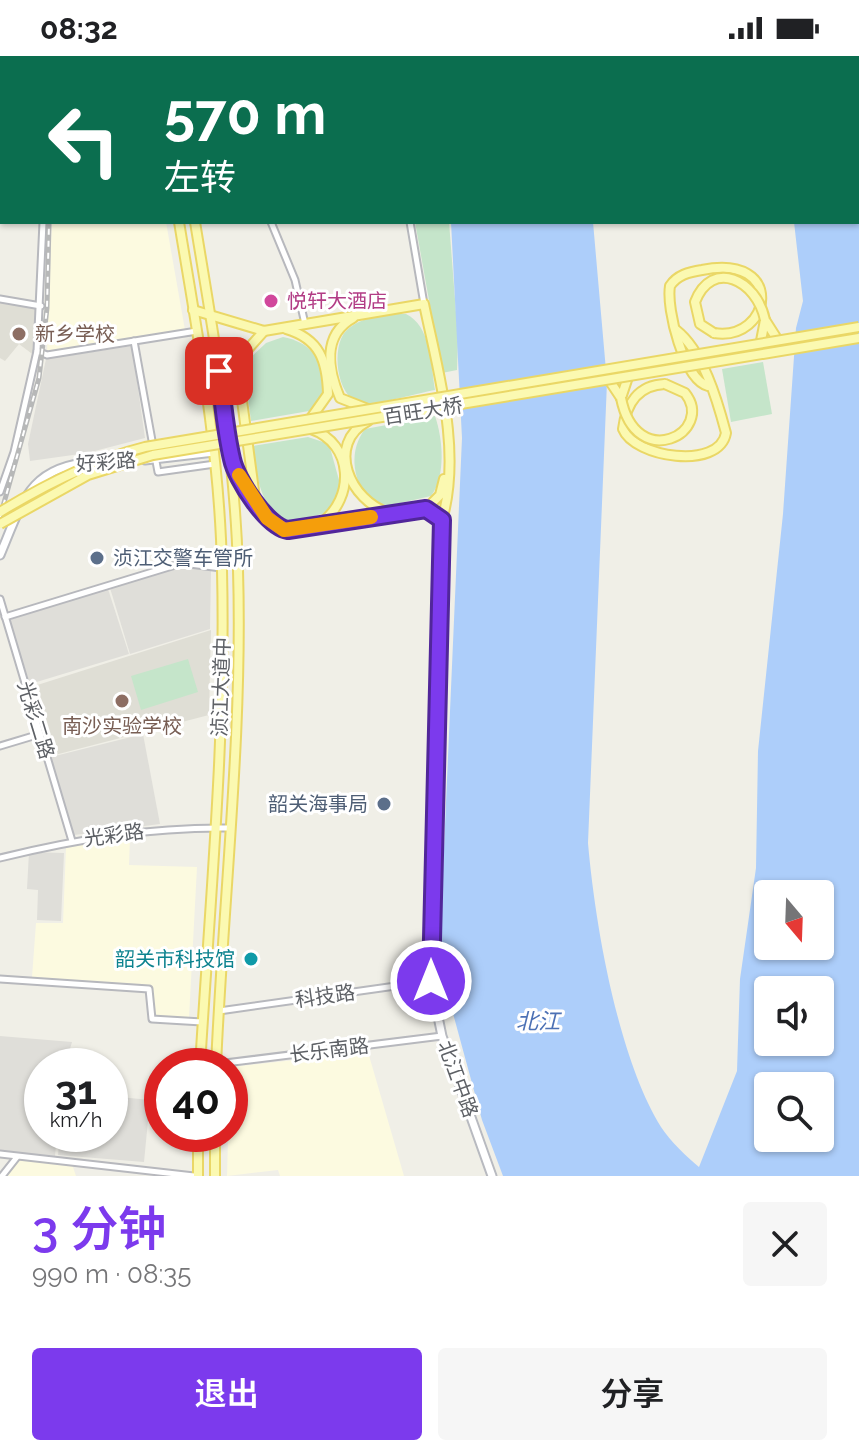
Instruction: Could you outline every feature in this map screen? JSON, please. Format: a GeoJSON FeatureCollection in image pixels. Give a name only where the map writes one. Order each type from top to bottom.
{"type":"FeatureCollection","features":[{"type":"Feature","properties":{"kind":"main road","name":"浈江大道中"},"geometry":{"type":"LineString","coordinates":[[179,224],[216,463],[222,568],[222,673],[201,1048]]}},
{"type":"Feature","properties":{"kind":"main road","name":"浈江大道中"},"geometry":{"type":"LineString","coordinates":[[195,224],[232,462],[238,615],[217,1048]]}},
{"type":"Feature","properties":{"kind":"main road"},"geometry":{"type":"LineString","coordinates":[[708,386],[700,384],[691,373],[667,301],[670,286],[677,277],[711,268],[735,268],[748,272],[759,282],[763,295],[757,314],[736,333],[714,333],[700,324],[695,302],[701,290],[716,281],[735,280],[751,287],[759,299],[765,320],[779,342]]}},
{"type":"Feature","properties":{"kind":"main road"},"geometry":{"type":"LineString","coordinates":[[193,310],[264,331],[424,304],[445,410],[448,492],[442,520]]}},
{"type":"Feature","properties":{"kind":"main road"},"geometry":{"type":"LineString","coordinates":[[311,418],[328,394],[326,354],[335,332],[361,314]]}},
{"type":"Feature","properties":{"kind":"main road"},"geometry":{"type":"LineString","coordinates":[[760,346],[765,320]]}},
{"type":"Feature","properties":{"kind":"main road","name":"百旺大桥"},"geometry":{"type":"LineString","coordinates":[[0,512],[68,474],[114,455],[311,418],[760,346],[859,327]]}},
{"type":"Feature","properties":{"kind":"main road"},"geometry":{"type":"LineString","coordinates":[[281,328],[307,337],[326,354],[340,398],[368,409]]}},
{"type":"Feature","properties":{"kind":"main road"},"geometry":{"type":"LineString","coordinates":[[609,380],[621,398],[625,415],[635,433],[653,440],[674,438],[690,423],[692,410],[685,393],[665,384],[648,387],[636,394],[624,422],[625,435],[644,448],[689,456],[714,452],[725,437],[693,345],[676,330]]}},
{"type":"Feature","properties":{"kind":"main road"},"geometry":{"type":"LineString","coordinates":[[223,400],[237,363],[264,331]]}},
{"type":"Feature","properties":{"kind":"main road","name":"百旺大桥"},"geometry":{"type":"LineString","coordinates":[[0,524],[64,486],[116,464],[859,338]]}},
{"type":"Feature","properties":{"kind":"main road"},"geometry":{"type":"LineString","coordinates":[[199,345],[215,343]]}},
{"type":"Feature","properties":{"kind":"main road"},"geometry":{"type":"LineString","coordinates":[[237,363],[256,503]]}},
{"type":"Feature","properties":{"kind":"main road"},"geometry":{"type":"LineString","coordinates":[[621,398],[628,377]]}},
{"type":"Feature","properties":{"kind":"main road"},"geometry":{"type":"LineString","coordinates":[[370,420],[352,431],[346,453],[356,491],[378,509],[394,514]]}},
{"type":"Feature","properties":{"kind":"main road"},"geometry":{"type":"LineString","coordinates":[[311,429],[331,439],[340,454],[345,494],[331,516],[317,526]]}},
{"type":"Feature","properties":{"kind":"main road"},"geometry":{"type":"LineString","coordinates":[[232,462],[267,518],[284,530],[426,509],[440,495],[447,465]]}},
{"type":"Feature","properties":{"kind":"main road"},"geometry":{"type":"LineString","coordinates":[[196,1176],[197,1152]]}},
{"type":"Feature","properties":{"kind":"main road"},"geometry":{"type":"LineString","coordinates":[[215,1152],[215,1176]]}},
{"type":"Feature","properties":{"kind":"street"},"geometry":{"type":"LineString","coordinates":[[0,492],[18,438],[37,351],[43,224]]}},
{"type":"Feature","properties":{"kind":"street"},"geometry":{"type":"LineString","coordinates":[[272,224],[295,280],[305,324]]}},
{"type":"Feature","properties":{"kind":"street"},"geometry":{"type":"LineString","coordinates":[[410,224],[424,304]]}},
{"type":"Feature","properties":{"kind":"street"},"geometry":{"type":"LineString","coordinates":[[0,299],[41,306]]}},
{"type":"Feature","properties":{"kind":"street"},"geometry":{"type":"LineString","coordinates":[[37,351],[47,355],[197,331]]}},
{"type":"Feature","properties":{"kind":"street"},"geometry":{"type":"LineString","coordinates":[[134,341],[158,472],[216,463]]}},
{"type":"Feature","properties":{"kind":"street","name":"好彩路"},"geometry":{"type":"LineString","coordinates":[[0,555],[30,489],[47,472],[77,463],[214,452]]}},
{"type":"Feature","properties":{"kind":"street"},"geometry":{"type":"LineString","coordinates":[[426,509],[442,520]]}},
{"type":"Feature","properties":{"kind":"street","name":"北江中路"},"geometry":{"type":"LineString","coordinates":[[442,520],[431,981],[442,1036],[492,1176]]}},
{"type":"Feature","properties":{"kind":"street"},"geometry":{"type":"LineString","coordinates":[[5,617],[182,563],[222,568]]}},
{"type":"Feature","properties":{"kind":"street","name":"光彩二路"},"geometry":{"type":"LineString","coordinates":[[0,599],[72,841]]}},
{"type":"Feature","properties":{"kind":"street"},"geometry":{"type":"LineString","coordinates":[[0,746],[40,734]]}},
{"type":"Feature","properties":{"kind":"street","name":"光彩路"},"geometry":{"type":"LineString","coordinates":[[0,858],[72,841],[150,829],[230,828]]}},
{"type":"Feature","properties":{"kind":"street"},"geometry":{"type":"LineString","coordinates":[[0,979],[149,989],[152,1019],[203,1022]]}},
{"type":"Feature","properties":{"kind":"street","name":"科技路"},"geometry":{"type":"LineString","coordinates":[[219,1011],[431,981]]}},
{"type":"Feature","properties":{"kind":"street","name":"长乐南路"},"geometry":{"type":"LineString","coordinates":[[248,1061],[442,1036]]}},
{"type":"Feature","properties":{"kind":"street"},"geometry":{"type":"LineString","coordinates":[[0,1154],[196,1176]]}},
{"type":"Feature","properties":{"kind":"street"},"geometry":{"type":"LineString","coordinates":[[2,1176],[17,1156]]}},
{"type":"Feature","properties":{"kind":"shaded area"},"geometry":{"type":"Polygon","coordinates":[[[52,224],[166,224],[185,330],[47,352],[52,224]]]}},
{"type":"Feature","properties":{"kind":"shaded area","name":"新乡学校"},"geometry":{"type":"Polygon","coordinates":[[[0,300],[40,307],[35,356],[19,344],[5,361],[0,358],[0,300]]]}},
{"type":"Feature","properties":{"kind":"shaded area"},"geometry":{"type":"Polygon","coordinates":[[[132,346],[145,438],[87,453],[30,461],[28,444],[46,359],[132,346]]]}},
{"type":"Feature","properties":{"kind":"shaded area"},"geometry":{"type":"Polygon","coordinates":[[[182,565],[211,570],[210,629],[130,654],[110,588],[182,565]]]}},
{"type":"Feature","properties":{"kind":"shaded area"},"geometry":{"type":"Polygon","coordinates":[[[108,589],[129,654],[30,684],[9,620],[108,589]]]}},
{"type":"Feature","properties":{"kind":"shaded area","name":"南沙实验学校"},"geometry":{"type":"Polygon","coordinates":[[[211,630],[209,715],[51,756],[31,687],[211,630]]]}},
{"type":"Feature","properties":{"kind":"shaded area"},"geometry":{"type":"Polygon","coordinates":[[[143,734],[160,824],[74,835],[51,757],[143,734]]]}},
{"type":"Feature","properties":{"kind":"shaded area"},"geometry":{"type":"Polygon","coordinates":[[[130,838],[129,865],[197,867],[189,1018],[155,1016],[152,987],[32,977],[36,923],[63,923],[66,848],[103,839],[130,838]]]}},
{"type":"Feature","properties":{"kind":"shaded area"},"geometry":{"type":"Polygon","coordinates":[[[29,852],[64,853],[61,921],[37,920],[38,890],[27,889],[29,852]]]}},
{"type":"Feature","properties":{"kind":"shaded area"},"geometry":{"type":"Polygon","coordinates":[[[0,1036],[72,1042],[70,1048],[24,1048],[24,1152],[55,1152],[55,1156],[0,1151],[0,1036]]]}},
{"type":"Feature","properties":{"kind":"shaded area"},"geometry":{"type":"Polygon","coordinates":[[[368,1052],[404,1176],[280,1176],[278,1170],[227,1176],[228,1152],[248,1152],[248,1065],[368,1052]]]}},
{"type":"Feature","properties":{"kind":"shaded area"},"geometry":{"type":"Polygon","coordinates":[[[128,1098],[144,1099],[144,1162],[58,1155],[58,1152],[128,1152],[128,1098]]]}},
{"type":"Feature","properties":{"kind":"shaded area"},"geometry":{"type":"Polygon","coordinates":[[[18,1159],[72,1164],[76,1176],[7,1176],[18,1159]]]}},
{"type":"Feature","properties":{"kind":"green space"},"geometry":{"type":"Polygon","coordinates":[[[415,224],[449,224],[458,338],[457,370],[442,373],[415,224]]]}},
{"type":"Feature","properties":{"kind":"green space"},"geometry":{"type":"Polygon","coordinates":[[[406,314],[421,327],[425,336],[435,390],[376,403],[360,403],[352,399],[341,382],[338,370],[341,338],[352,326],[366,319],[406,314]]]}},
{"type":"Feature","properties":{"kind":"green space"},"geometry":{"type":"Polygon","coordinates":[[[283,337],[304,345],[317,358],[323,377],[321,400],[309,411],[251,421],[247,389],[249,359],[266,343],[283,337]]]}},
{"type":"Feature","properties":{"kind":"green space"},"geometry":{"type":"Polygon","coordinates":[[[763,362],[772,414],[731,422],[722,369],[763,362]]]}},
{"type":"Feature","properties":{"kind":"green space"},"geometry":{"type":"Polygon","coordinates":[[[435,416],[442,457],[439,478],[431,496],[387,506],[368,499],[354,464],[356,446],[365,429],[435,416]]]}},
{"type":"Feature","properties":{"kind":"green space"},"geometry":{"type":"Polygon","coordinates":[[[308,437],[329,444],[342,491],[326,513],[290,522],[272,510],[261,491],[253,446],[308,437]]]}},
{"type":"Feature","properties":{"kind":"green space"},"geometry":{"type":"Polygon","coordinates":[[[188,659],[198,692],[141,710],[131,676],[188,659]]]}},
{"type":"Feature","properties":{"kind":"water","name":"北江"},"geometry":{"type":"Polygon","coordinates":[[[451,224],[593,224],[607,382],[588,843],[591,876],[611,990],[632,1065],[661,1127],[699,1167],[737,1071],[740,979],[754,882],[754,960],[834,960],[834,880],[754,880],[758,751],[783,514],[796,328],[803,301],[794,224],[859,224],[859,1176],[503,1176],[482,1120],[439,962],[462,438],[451,224]]]}},
{"type":"Feature","properties":{"kind":"railway"},"geometry":{"type":"LineString","coordinates":[[0,517],[39,378],[47,308],[49,224]]}},
{"type":"Feature","properties":{"kind":"slow traffic"},"geometry":{"type":"LineString","coordinates":[[239,475],[267,518],[284,530],[371,517]]}},
{"type":"Feature","properties":{"kind":"place","name":"悦轩大酒店"},"geometry":{"type":"Point","coordinates":[271,301]}},
{"type":"Feature","properties":{"kind":"place","name":"新乡学校"},"geometry":{"type":"Point","coordinates":[19,334]}},
{"type":"Feature","properties":{"kind":"place","name":"浈江交警车管所"},"geometry":{"type":"Point","coordinates":[97,558]}},
{"type":"Feature","properties":{"kind":"place","name":"南沙实验学校"},"geometry":{"type":"Point","coordinates":[122,701]}},
{"type":"Feature","properties":{"kind":"place","name":"韶关海事局"},"geometry":{"type":"Point","coordinates":[384,804]}},
{"type":"Feature","properties":{"kind":"place","name":"韶关市科技馆"},"geometry":{"type":"Point","coordinates":[251,959]}},
{"type":"Feature","properties":{"kind":"route"},"geometry":{"type":"LineString","coordinates":[[219,371],[232,462],[250,494],[276,526],[288,530],[426,509],[442,520],[431,981]]}}]}
